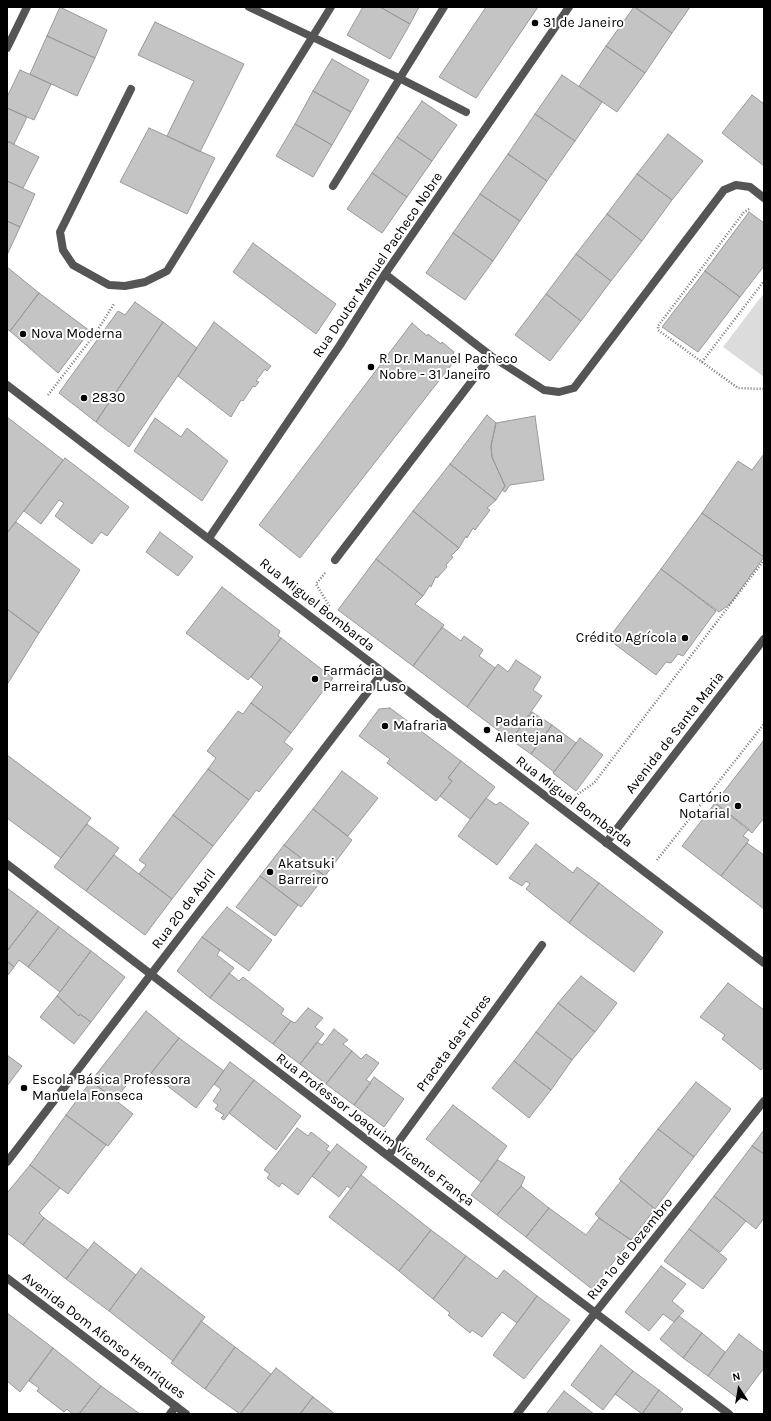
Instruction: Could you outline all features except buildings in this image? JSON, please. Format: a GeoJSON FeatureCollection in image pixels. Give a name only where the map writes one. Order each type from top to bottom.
{"type":"FeatureCollection","features":[{"type":"Feature","properties":{"kind":"street"},"geometry":{"type":"LineString","coordinates":[[7,48],[28,7]]}},
{"type":"Feature","properties":{"kind":"street"},"geometry":{"type":"LineString","coordinates":[[249,7],[399,78],[466,112]]}},
{"type":"Feature","properties":{"kind":"street"},"geometry":{"type":"LineString","coordinates":[[131,89],[60,232],[63,250],[73,265],[109,285],[125,286],[145,282],[167,271],[314,38],[331,7]]}},
{"type":"Feature","properties":{"kind":"street"},"geometry":{"type":"LineString","coordinates":[[333,186],[444,7]]}},
{"type":"Feature","properties":{"kind":"street","name":"Rua Doutor Manuel Pacheco Nobre"},"geometry":{"type":"LineString","coordinates":[[209,538],[340,345],[385,274],[569,7]]}},
{"type":"Feature","properties":{"kind":"street"},"geometry":{"type":"LineString","coordinates":[[385,274],[492,356],[544,390],[559,392],[574,388],[724,190],[736,185],[750,187],[764,198]]}},
{"type":"Feature","properties":{"kind":"street"},"geometry":{"type":"LineString","coordinates":[[335,560],[492,356]]}},
{"type":"Feature","properties":{"kind":"street","name":"Rua Miguel Bombarda"},"geometry":{"type":"LineString","coordinates":[[7,385],[764,962]]}},
{"type":"Feature","properties":{"kind":"street","name":"Avenida de Santa Maria"},"geometry":{"type":"LineString","coordinates":[[606,843],[764,639]]}},
{"type":"Feature","properties":{"kind":"street","name":"Rua 20 de Abril"},"geometry":{"type":"LineString","coordinates":[[7,1162],[383,672]]}},
{"type":"Feature","properties":{"kind":"street","name":"Rua Professor Joaquim Vicente França"},"geometry":{"type":"LineString","coordinates":[[7,864],[150,975],[729,1414]]}},
{"type":"Feature","properties":{"kind":"street","name":"Praceta das Flores"},"geometry":{"type":"LineString","coordinates":[[388,1156],[542,946]]}},
{"type":"Feature","properties":{"kind":"street","name":"Rua 1º de Dezembro"},"geometry":{"type":"LineString","coordinates":[[518,1414],[595,1313],[764,1101]]}},
{"type":"Feature","properties":{"kind":"street","name":"Avenida Dom Afonso Henriques"},"geometry":{"type":"LineString","coordinates":[[7,1278],[186,1414]]}},
{"type":"Feature","properties":{"kind":"street"},"geometry":{"type":"LineString","coordinates":[[170,1414],[176,1406]]}},
{"type":"Feature","properties":{"kind":"path"},"geometry":{"type":"LineString","coordinates":[[751,209],[744,212],[658,326],[658,330],[738,388],[764,389]]}},
{"type":"Feature","properties":{"kind":"path"},"geometry":{"type":"LineString","coordinates":[[702,362],[764,281]]}},
{"type":"Feature","properties":{"kind":"path"},"geometry":{"type":"LineString","coordinates":[[37,408],[96,334],[125,286]]}},
{"type":"Feature","properties":{"kind":"path"},"geometry":{"type":"LineString","coordinates":[[331,610],[316,584],[335,560]]}},
{"type":"Feature","properties":{"kind":"path"},"geometry":{"type":"LineString","coordinates":[[559,807],[594,783],[764,560]]}},
{"type":"Feature","properties":{"kind":"path"},"geometry":{"type":"LineString","coordinates":[[647,873],[764,724]]}},
{"type":"Feature","properties":{"kind":"shaded area"},"geometry":{"type":"Polygon","coordinates":[[[764,293],[764,377],[723,347],[764,293]]]}},
{"type":"Feature","properties":{"kind":"place","name":"31 de Janeiro"},"geometry":{"type":"Point","coordinates":[535,23]}},
{"type":"Feature","properties":{"kind":"place","name":"Nova Moderna"},"geometry":{"type":"Point","coordinates":[23,334]}},
{"type":"Feature","properties":{"kind":"place","name":"R. Dr. Manuel Pacheco Nobre - 31 Janeiro"},"geometry":{"type":"Point","coordinates":[371,367]}},
{"type":"Feature","properties":{"kind":"place","name":"2830"},"geometry":{"type":"Point","coordinates":[84,398]}},
{"type":"Feature","properties":{"kind":"place","name":"Crédito Agrícola"},"geometry":{"type":"Point","coordinates":[685,638]}},
{"type":"Feature","properties":{"kind":"place","name":"Farmácia Parreira Luso"},"geometry":{"type":"Point","coordinates":[315,679]}},
{"type":"Feature","properties":{"kind":"place","name":"Mafraria"},"geometry":{"type":"Point","coordinates":[385,726]}},
{"type":"Feature","properties":{"kind":"place","name":"Padaria Alentejana"},"geometry":{"type":"Point","coordinates":[487,730]}},
{"type":"Feature","properties":{"kind":"place","name":"Cartório Notarial"},"geometry":{"type":"Point","coordinates":[738,806]}},
{"type":"Feature","properties":{"kind":"place","name":"Akatsuki Barreiro"},"geometry":{"type":"Point","coordinates":[270,872]}},
{"type":"Feature","properties":{"kind":"place","name":"Escola Básica Professora Manuela Fonseca"},"geometry":{"type":"Point","coordinates":[24,1088]}}]}
